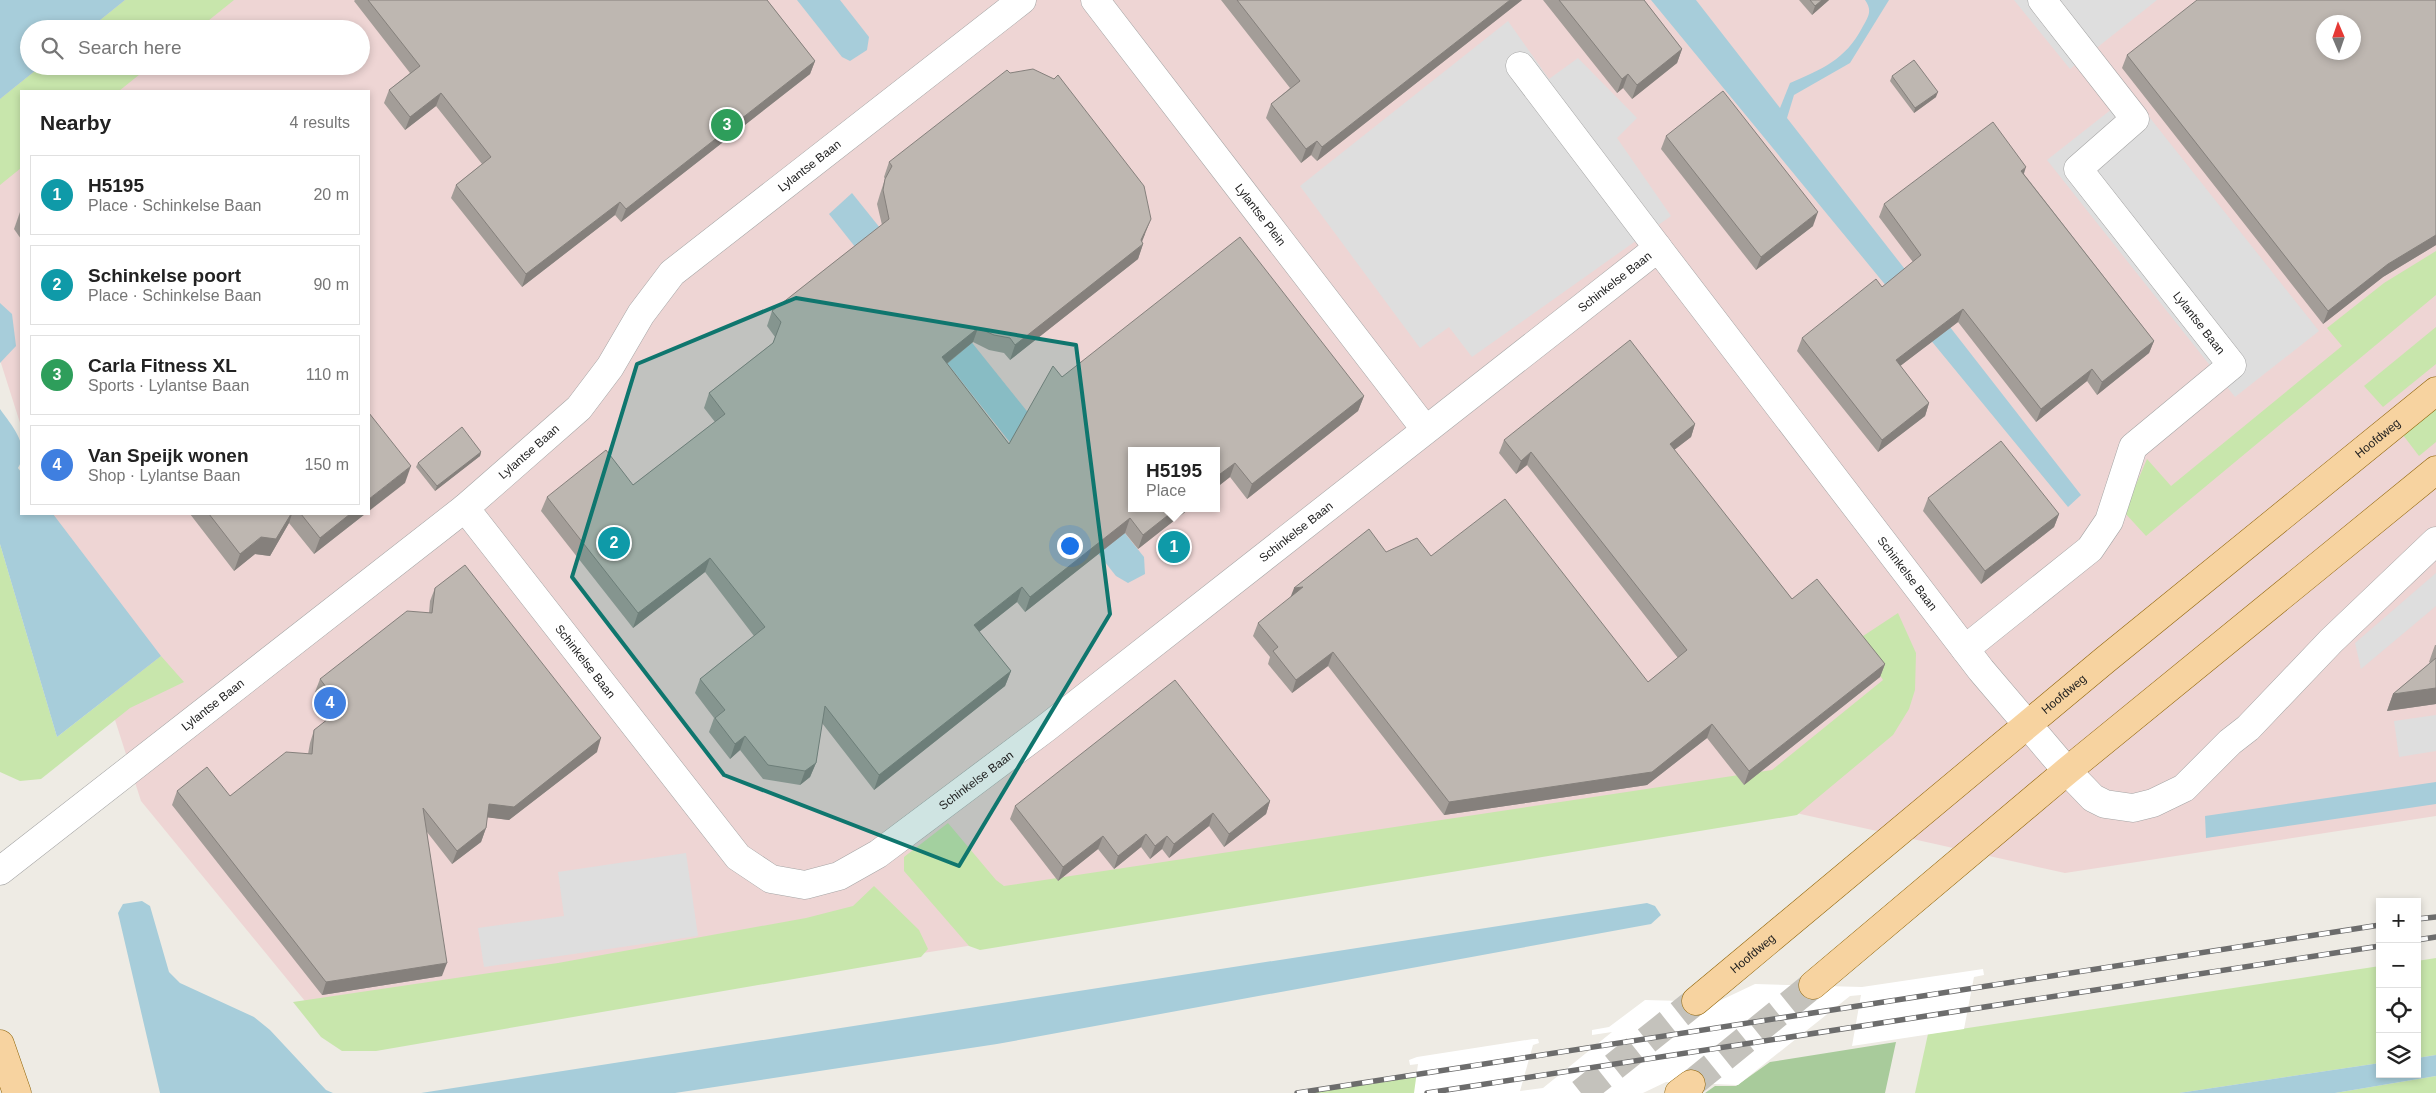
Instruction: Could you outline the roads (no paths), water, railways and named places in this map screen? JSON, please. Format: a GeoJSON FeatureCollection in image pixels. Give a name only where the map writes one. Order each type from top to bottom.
{"type":"FeatureCollection","features":[{"type":"Feature","properties":{"kind":"main road","name":"Hoofdweg"},"geometry":{"type":"LineString","coordinates":[[1696,1001],[2027,726],[2436,391]]}},
{"type":"Feature","properties":{"kind":"main road"},"geometry":{"type":"LineString","coordinates":[[1813,985],[2067,771],[2436,470]]}},
{"type":"Feature","properties":{"kind":"main road"},"geometry":{"type":"LineString","coordinates":[[0,1044],[17,1093]]}},
{"type":"Feature","properties":{"kind":"street","name":"Lylantse Baan"},"geometry":{"type":"LineString","coordinates":[[0,872],[465,508],[579,408],[610,367],[641,314],[672,273],[1022,0]]}},
{"type":"Feature","properties":{"kind":"street","name":"Lylantse Plein"},"geometry":{"type":"LineString","coordinates":[[1094,0],[1425,429]]}},
{"type":"Feature","properties":{"kind":"street","name":"Lylantse Baan"},"geometry":{"type":"LineString","coordinates":[[1965,649],[2090,549],[2109,521],[2133,447],[2232,365],[2078,168],[2135,119],[2042,0]]}},
{"type":"Feature","properties":{"kind":"street"},"geometry":{"type":"LineString","coordinates":[[1520,66],[1658,248]]}},
{"type":"Feature","properties":{"kind":"street","name":"Schinkelse Baan"},"geometry":{"type":"LineString","coordinates":[[465,508],[738,857],[771,879],[805,886],[839,876],[886,848],[1046,728],[1658,248],[1965,649],[2027,726],[2067,771]]}},
{"type":"Feature","properties":{"kind":"street"},"geometry":{"type":"LineString","coordinates":[[2067,771],[2093,798],[2105,804],[2133,808],[2153,803],[2184,788],[2230,742],[2248,728],[2331,641],[2436,541]]}},
{"type":"Feature","properties":{"kind":"water"},"geometry":{"type":"Polygon","coordinates":[[[0,0],[125,0],[100,20],[20,20],[20,75],[30,75],[0,99],[0,0]]]}},
{"type":"Feature","properties":{"kind":"water"},"geometry":{"type":"Polygon","coordinates":[[[797,0],[840,0],[869,37],[867,50],[850,61],[842,57],[797,0]]]}},
{"type":"Feature","properties":{"kind":"water"},"geometry":{"type":"Polygon","coordinates":[[[1651,0],[1696,0],[1780,108],[1790,83],[1832,62],[1848,48],[1869,14],[1869,7],[1865,0],[1889,0],[1850,63],[1794,95],[1787,118],[2081,495],[2068,507],[1651,0]]]}},
{"type":"Feature","properties":{"kind":"water"},"geometry":{"type":"Polygon","coordinates":[[[852,193],[1144,557],[1145,574],[1128,583],[1116,576],[829,214],[852,193]]]}},
{"type":"Feature","properties":{"kind":"water"},"geometry":{"type":"Polygon","coordinates":[[[0,303],[12,314],[16,346],[0,363],[0,303]]]}},
{"type":"Feature","properties":{"kind":"water"},"geometry":{"type":"Polygon","coordinates":[[[0,409],[20,442],[20,463],[18,468],[20,471],[20,515],[54,515],[161,656],[57,737],[0,544],[0,409]]]}},
{"type":"Feature","properties":{"kind":"water"},"geometry":{"type":"Polygon","coordinates":[[[2436,782],[2436,804],[2206,838],[2205,816],[2436,782]]]}},
{"type":"Feature","properties":{"kind":"water"},"geometry":{"type":"Polygon","coordinates":[[[142,901],[150,906],[169,972],[180,983],[254,1017],[270,1030],[326,1090],[333,1093],[160,1093],[118,913],[123,904],[142,901]]]}},
{"type":"Feature","properties":{"kind":"water"},"geometry":{"type":"Polygon","coordinates":[[[1647,903],[1655,906],[1661,915],[1651,924],[997,1044],[675,1093],[421,1093],[1647,903]]]}},
{"type":"Feature","properties":{"kind":"water"},"geometry":{"type":"Polygon","coordinates":[[[2436,1055],[2436,1076],[2335,1093],[2179,1093],[2376,1064],[2376,1078],[2421,1078],[2421,1057],[2436,1055]]]}},
{"type":"Feature","properties":{"kind":"tunnel"},"geometry":{"type":"LineString","coordinates":[[1691,1084],[1813,985]]}},
{"type":"Feature","properties":{"kind":"tunnel"},"geometry":{"type":"LineString","coordinates":[[1581,1093],[1696,1001]]}},
{"type":"Feature","properties":{"kind":"railway"},"geometry":{"type":"LineString","coordinates":[[2421,919],[2436,917]]}},
{"type":"Feature","properties":{"kind":"railway"},"geometry":{"type":"LineString","coordinates":[[1297,1093],[2376,926]]}},
{"type":"Feature","properties":{"kind":"railway"},"geometry":{"type":"LineString","coordinates":[[2421,939],[2436,937]]}},
{"type":"Feature","properties":{"kind":"railway"},"geometry":{"type":"LineString","coordinates":[[1427,1093],[2376,947]]}},
{"type":"Feature","properties":{"kind":"place","name":"Carla Fitness XL"},"geometry":{"type":"Point","coordinates":[727,125]}},
{"type":"Feature","properties":{"kind":"place","name":"Schinkelse poort"},"geometry":{"type":"Point","coordinates":[614,543]}},
{"type":"Feature","properties":{"kind":"place","name":"H5195"},"geometry":{"type":"Point","coordinates":[1174,547]}},
{"type":"Feature","properties":{"kind":"place","name":"Van Speijk wonen"},"geometry":{"type":"Point","coordinates":[330,703]}}]}
